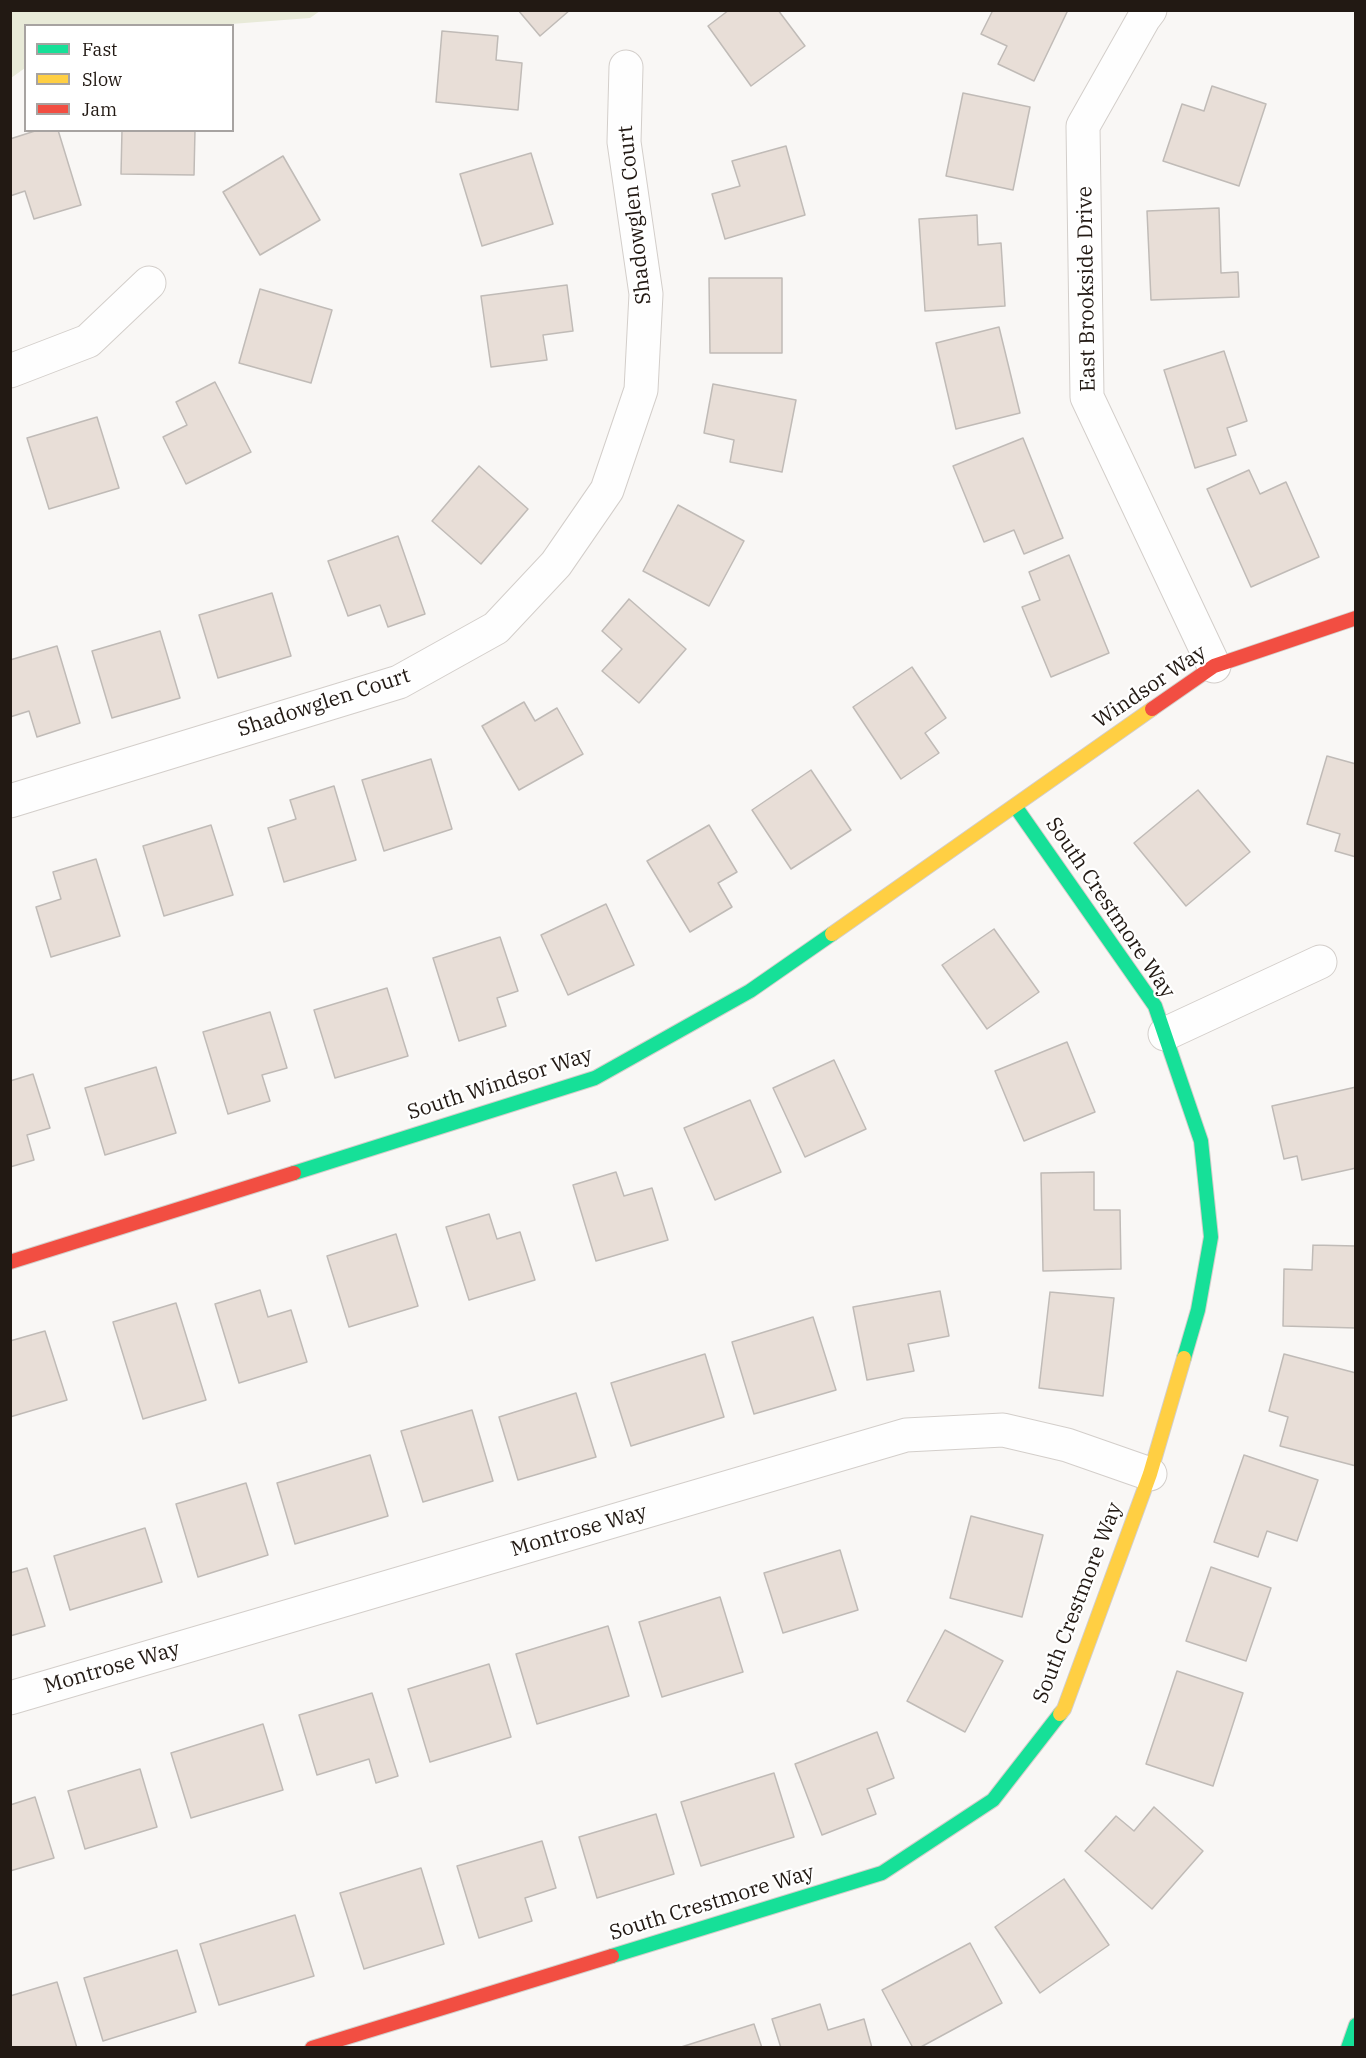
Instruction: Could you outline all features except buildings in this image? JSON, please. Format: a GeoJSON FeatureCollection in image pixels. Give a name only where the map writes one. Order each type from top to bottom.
{"type":"FeatureCollection","features":[{"type":"Feature","properties":{"kind":"street","name":"East Brookside Drive"},"geometry":{"type":"LineString","coordinates":[[1150,10],[1083,126],[1087,397],[1214,666]]}},
{"type":"Feature","properties":{"kind":"street","name":"Shadowglen Court"},"geometry":{"type":"LineString","coordinates":[[10,801],[399,682],[496,628],[556,564],[607,490],[641,390],[646,294],[624,142],[626,67]]}},
{"type":"Feature","properties":{"kind":"street"},"geometry":{"type":"LineString","coordinates":[[10,371],[88,341],[149,282]]}},
{"type":"Feature","properties":{"kind":"street","name":"Windsor Way"},"geometry":{"type":"LineString","coordinates":[[1015,806],[1214,666],[1356,618]]}},
{"type":"Feature","properties":{"kind":"street","name":"South Crestmore Way"},"geometry":{"type":"LineString","coordinates":[[312,2048],[882,1873],[993,1800],[1064,1708],[1150,1474],[1198,1310],[1211,1237],[1201,1141],[1155,1006],[1015,806]]}},
{"type":"Feature","properties":{"kind":"street","name":"South Windsor Way"},"geometry":{"type":"LineString","coordinates":[[10,1262],[595,1078],[750,992],[1015,806]]}},
{"type":"Feature","properties":{"kind":"street"},"geometry":{"type":"LineString","coordinates":[[1165,1034],[1320,962]]}},
{"type":"Feature","properties":{"kind":"street","name":"Montrose Way"},"geometry":{"type":"LineString","coordinates":[[10,1698],[906,1435],[1003,1430],[1067,1445],[1150,1474]]}},
{"type":"Feature","properties":{"kind":"street"},"geometry":{"type":"LineString","coordinates":[[1348,2048],[1356,2025]]}},
{"type":"Feature","properties":{"kind":"green space"},"geometry":{"type":"Polygon","coordinates":[[[11,10],[320,10],[310,18],[231,24],[24,24],[24,69],[11,78],[11,10]]]}},
{"type":"Feature","properties":{"kind":"traffic: fast"},"geometry":{"type":"LineString","coordinates":[[1015,806],[1155,1006],[1201,1141],[1211,1237],[1198,1310],[1184,1358]]}},
{"type":"Feature","properties":{"kind":"traffic: fast"},"geometry":{"type":"LineString","coordinates":[[294,1173],[595,1078],[750,991],[832,934]]}},
{"type":"Feature","properties":{"kind":"traffic: fast"},"geometry":{"type":"LineString","coordinates":[[612,1956],[882,1873],[993,1800],[1060,1714]]}},
{"type":"Feature","properties":{"kind":"traffic: fast"},"geometry":{"type":"LineString","coordinates":[[1348,2048],[1356,2025]]}},
{"type":"Feature","properties":{"kind":"traffic: slow"},"geometry":{"type":"LineString","coordinates":[[832,934],[1152,709]]}},
{"type":"Feature","properties":{"kind":"traffic: slow"},"geometry":{"type":"LineString","coordinates":[[1060,1714],[1064,1709],[1150,1474],[1184,1358]]}},
{"type":"Feature","properties":{"kind":"traffic: jam"},"geometry":{"type":"LineString","coordinates":[[1152,709],[1214,666],[1356,618]]}},
{"type":"Feature","properties":{"kind":"traffic: jam"},"geometry":{"type":"LineString","coordinates":[[10,1262],[294,1173]]}},
{"type":"Feature","properties":{"kind":"traffic: jam"},"geometry":{"type":"LineString","coordinates":[[312,2048],[612,1956]]}}]}
